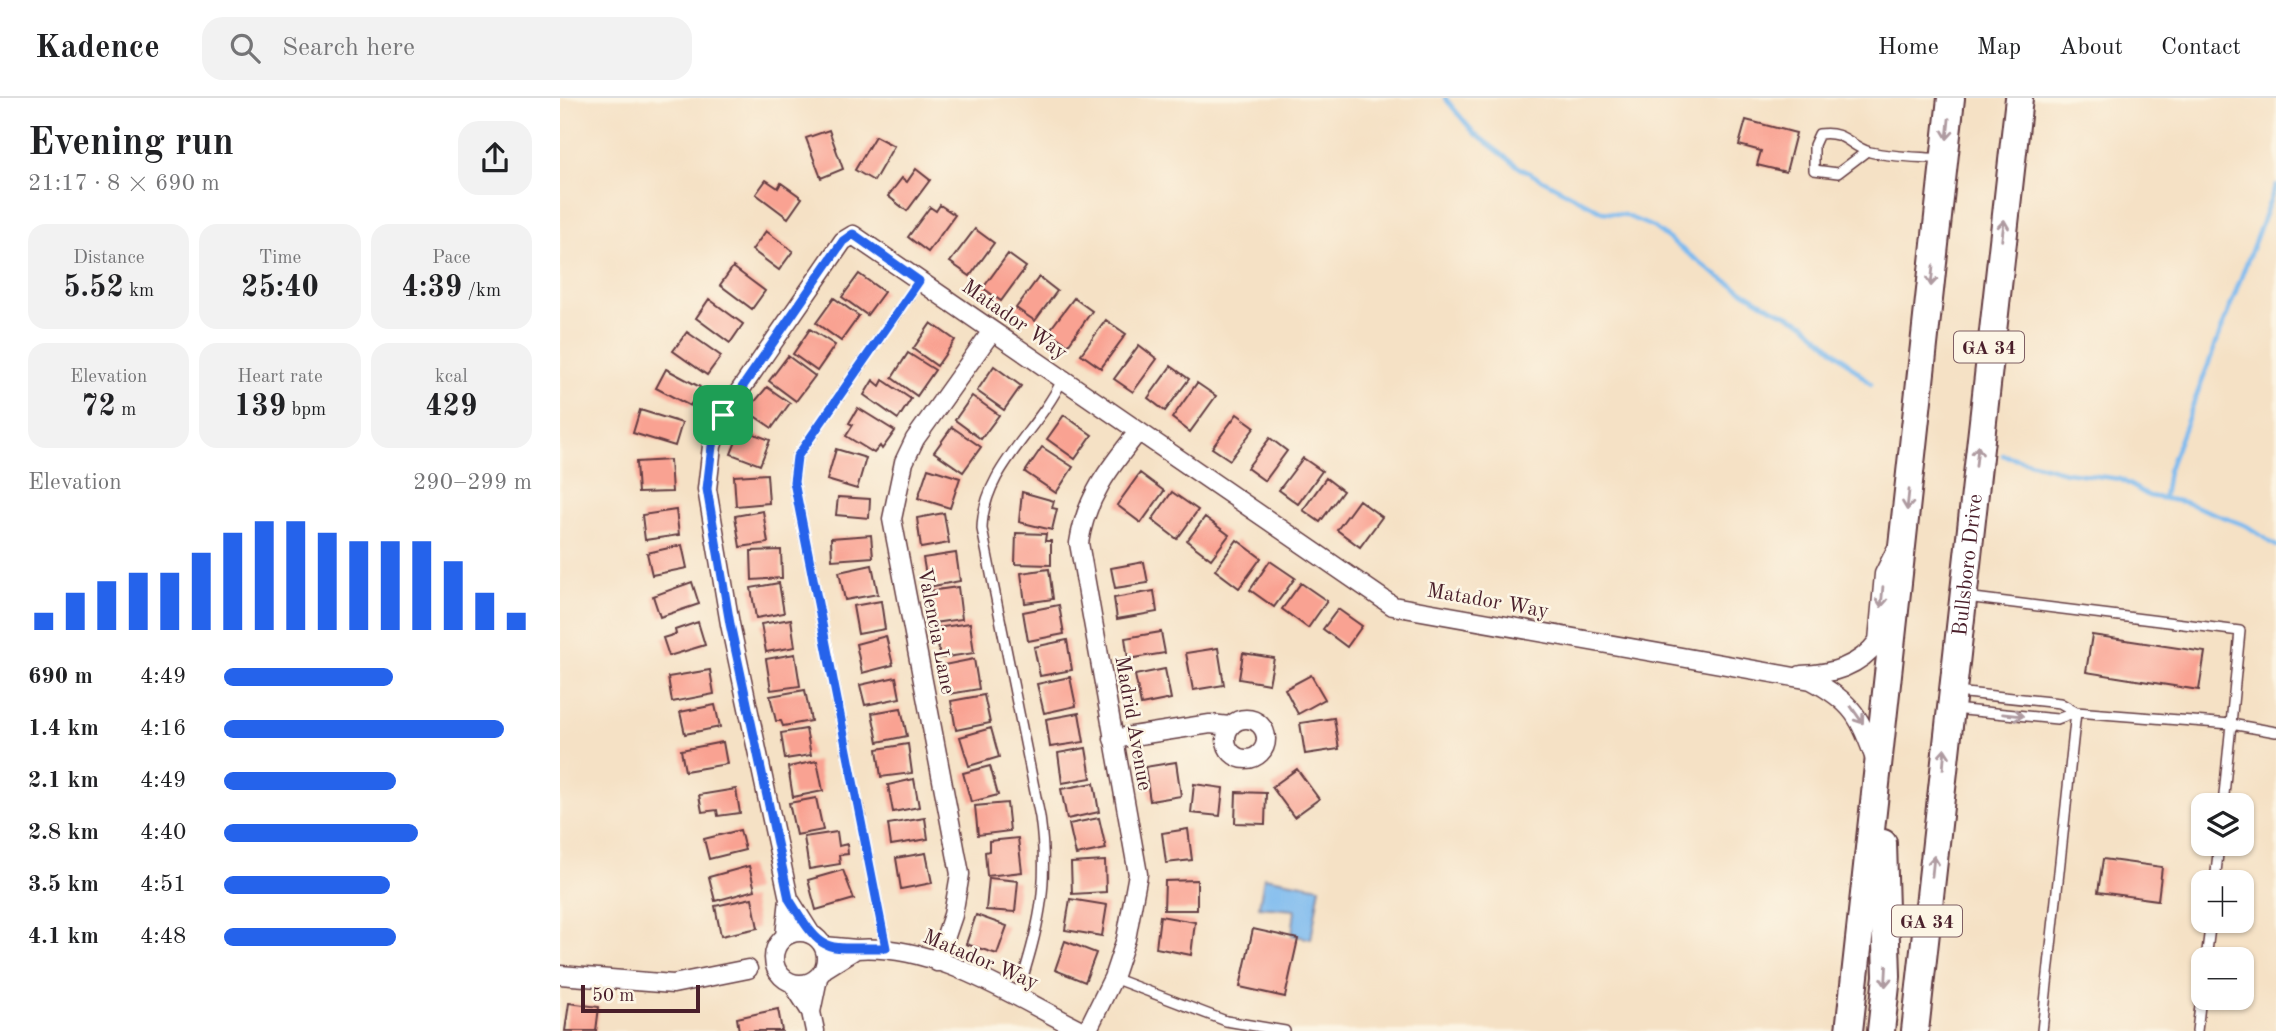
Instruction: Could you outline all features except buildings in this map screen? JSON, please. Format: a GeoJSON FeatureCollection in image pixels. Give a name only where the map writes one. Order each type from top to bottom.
{"type":"FeatureCollection","features":[{"type":"Feature","properties":{"kind":"main road","name":"GA 34"},"geometry":{"type":"LineString","coordinates":[[1849,1030],[1951,98]]}},
{"type":"Feature","properties":{"kind":"main road","name":"Bullsboro Drive"},"geometry":{"type":"LineString","coordinates":[[1915,1031],[2018,98]]}},
{"type":"Feature","properties":{"kind":"main road"},"geometry":{"type":"LineString","coordinates":[[1879,765],[1887,976],[1881,1031]]}},
{"type":"Feature","properties":{"kind":"street","name":"Matador Way"},"geometry":{"type":"LineString","coordinates":[[785,936],[789,899],[730,624],[707,489],[712,446],[723,415],[843,241],[853,234],[1394,606],[1811,680],[1845,700],[1855,711],[1864,724],[1879,765]]}},
{"type":"Feature","properties":{"kind":"street","name":"Valencia Lane"},"geometry":{"type":"LineString","coordinates":[[937,961],[953,915],[960,873],[892,519],[904,462],[915,439],[992,331]]}},
{"type":"Feature","properties":{"kind":"street","name":"Madrid Avenue"},"geometry":{"type":"LineString","coordinates":[[1085,1031],[1113,978],[1126,939],[1138,874],[1079,543],[1082,519],[1100,478],[1138,432]]}},
{"type":"Feature","properties":{"kind":"street"},"geometry":{"type":"LineString","coordinates":[[1777,674],[1836,671],[1859,661],[1872,650],[1878,641],[1884,574],[1904,534]]}},
{"type":"Feature","properties":{"kind":"street"},"geometry":{"type":"LineString","coordinates":[[1113,739],[1210,724],[1230,726]]}},
{"type":"Feature","properties":{"kind":"street","name":"Matador Way"},"geometry":{"type":"LineString","coordinates":[[789,899],[817,940],[856,950],[886,948],[920,954],[1085,1031]]}},
{"type":"Feature","properties":{"kind":"street"},"geometry":{"type":"LineString","coordinates":[[811,1012],[821,973],[817,940],[796,932],[785,936],[777,944],[775,964],[793,984],[811,1012],[815,1031]]}},
{"type":"Feature","properties":{"kind":"street","name":"Matador Way"},"geometry":{"type":"LineString","coordinates":[[821,973],[856,950]]}},
{"type":"Feature","properties":{"kind":"street"},"geometry":{"type":"LineString","coordinates":[[560,975],[673,984],[775,964]]}},
{"type":"Feature","properties":{"kind":"street"},"geometry":{"type":"LineString","coordinates":[[793,984],[805,984],[821,973]]}},
{"type":"Feature","properties":{"kind":"lane"},"geometry":{"type":"LineString","coordinates":[[1867,152],[1838,173],[1814,170],[1814,145],[1819,134],[1830,132],[1867,152],[1945,159]]}},
{"type":"Feature","properties":{"kind":"lane"},"geometry":{"type":"LineString","coordinates":[[886,948],[794,482],[797,457],[919,281]]}},
{"type":"Feature","properties":{"kind":"lane"},"geometry":{"type":"LineString","coordinates":[[1016,998],[1040,923],[1046,860],[1040,817],[982,529],[982,508],[993,481],[1062,380]]}},
{"type":"Feature","properties":{"kind":"lane"},"geometry":{"type":"LineString","coordinates":[[1962,597],[2240,631],[2224,793]]}},
{"type":"Feature","properties":{"kind":"lane"},"geometry":{"type":"LineString","coordinates":[[1950,700],[2057,719],[2076,712],[2231,724],[2276,732]]}},
{"type":"Feature","properties":{"kind":"lane"},"geometry":{"type":"LineString","coordinates":[[1950,700],[2060,703],[2076,712]]}},
{"type":"Feature","properties":{"kind":"lane"},"geometry":{"type":"LineString","coordinates":[[2042,1031],[2076,712]]}},
{"type":"Feature","properties":{"kind":"lane"},"geometry":{"type":"LineString","coordinates":[[1113,978],[1226,1021],[1285,1031]]}},
{"type":"Feature","properties":{"kind":"lane"},"geometry":{"type":"LineString","coordinates":[[2197,1031],[2199,1010]]}},
{"type":"Feature","properties":{"kind":"water"},"geometry":{"type":"Polygon","coordinates":[[[1264,877],[1320,887],[1311,939],[1292,935],[1295,910],[1259,907],[1264,877]]]}},
{"type":"Feature","properties":{"kind":"waterway"},"geometry":{"type":"LineString","coordinates":[[1445,98],[1474,133],[1520,168],[1603,212],[1624,215],[1653,227],[1715,274],[1764,304],[1804,323],[1871,384]]}},
{"type":"Feature","properties":{"kind":"waterway"},"geometry":{"type":"LineString","coordinates":[[2164,497],[2168,471],[2276,185]]}},
{"type":"Feature","properties":{"kind":"waterway"},"geometry":{"type":"LineString","coordinates":[[2003,455],[2066,472],[2120,479],[2149,496],[2184,502],[2247,526],[2276,546]]}},
{"type":"Feature","properties":{"kind":"route"},"geometry":{"type":"LineString","coordinates":[[853,234],[919,281],[797,457],[794,482],[886,948],[856,950],[824,946],[811,934],[789,899],[730,624],[707,489],[712,446],[723,415],[843,241],[853,234]]}}]}
